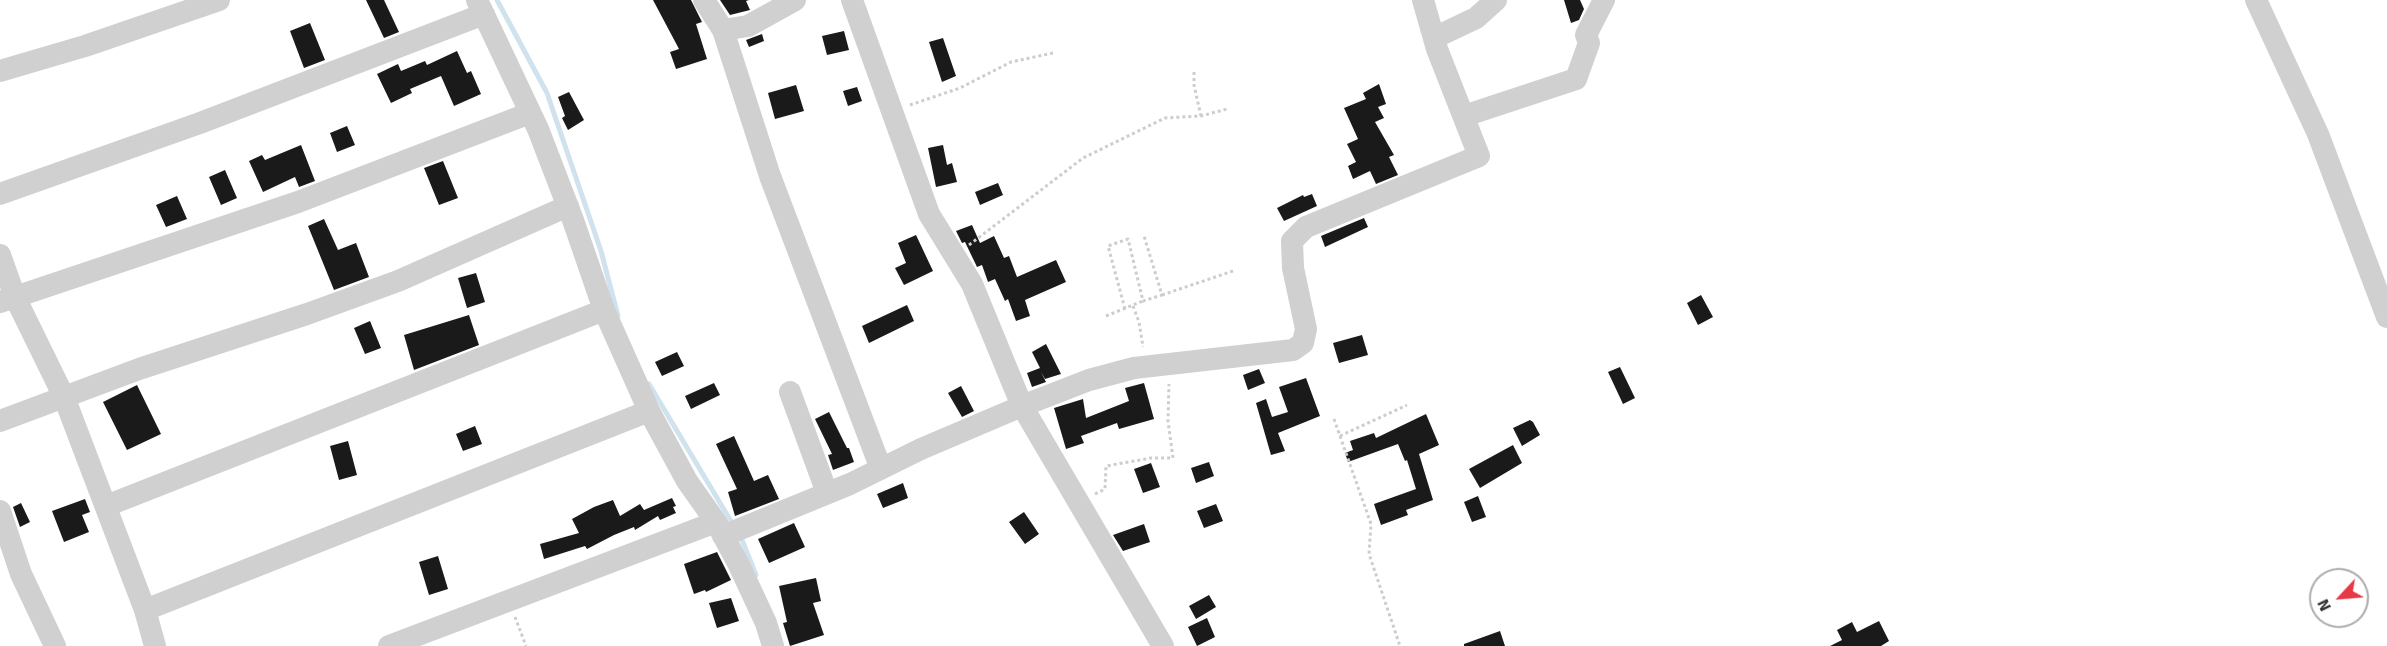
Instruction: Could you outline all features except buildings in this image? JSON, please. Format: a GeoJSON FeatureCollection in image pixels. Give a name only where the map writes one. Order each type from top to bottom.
{"type":"FeatureCollection","features":[{"type":"Feature","properties":{"kind":"street"},"geometry":{"type":"LineString","coordinates":[[0,71],[85,46],[219,0]]}},
{"type":"Feature","properties":{"kind":"street"},"geometry":{"type":"LineString","coordinates":[[704,0],[723,30],[770,176],[881,469]]}},
{"type":"Feature","properties":{"kind":"street"},"geometry":{"type":"LineString","coordinates":[[723,30],[748,26],[795,0]]}},
{"type":"Feature","properties":{"kind":"street"},"geometry":{"type":"LineString","coordinates":[[852,0],[928,214],[972,284],[1022,406],[1163,646]]}},
{"type":"Feature","properties":{"kind":"street"},"geometry":{"type":"LineString","coordinates":[[388,646],[508,602],[827,493],[1022,406],[1089,381],[1134,368],[1293,350],[1303,343],[1306,329],[1293,268],[1292,241],[1306,227],[1479,156],[1434,38],[1423,0]]}},
{"type":"Feature","properties":{"kind":"street"},"geometry":{"type":"LineString","coordinates":[[1434,38],[1476,18],[1496,0]]}},
{"type":"Feature","properties":{"kind":"street"},"geometry":{"type":"LineString","coordinates":[[1464,116],[1576,79],[1589,43],[1586,35],[1604,0]]}},
{"type":"Feature","properties":{"kind":"street"},"geometry":{"type":"LineString","coordinates":[[2256,0],[2318,134],[2387,317]]}},
{"type":"Feature","properties":{"kind":"street"},"geometry":{"type":"LineString","coordinates":[[0,194],[200,123],[481,7],[530,113],[568,206],[604,310],[649,411],[687,481],[719,529],[739,565],[766,623],[773,646]]}},
{"type":"Feature","properties":{"kind":"street"},"geometry":{"type":"LineString","coordinates":[[7,300],[298,202],[530,113]]}},
{"type":"Feature","properties":{"kind":"street"},"geometry":{"type":"LineString","coordinates":[[0,421],[139,369],[307,314],[398,281],[568,206]]}},
{"type":"Feature","properties":{"kind":"street"},"geometry":{"type":"LineString","coordinates":[[0,255],[7,300],[64,397],[145,610],[155,646]]}},
{"type":"Feature","properties":{"kind":"street"},"geometry":{"type":"LineString","coordinates":[[106,506],[604,310]]}},
{"type":"Feature","properties":{"kind":"street"},"geometry":{"type":"LineString","coordinates":[[790,392],[827,493]]}},
{"type":"Feature","properties":{"kind":"street"},"geometry":{"type":"LineString","coordinates":[[145,610],[649,411]]}},
{"type":"Feature","properties":{"kind":"street"},"geometry":{"type":"LineString","coordinates":[[0,512],[21,574],[55,646]]}},
{"type":"Feature","properties":{"kind":"path"},"geometry":{"type":"LineString","coordinates":[[891,111],[960,88],[1011,62],[1053,54]]}},
{"type":"Feature","properties":{"kind":"path"},"geometry":{"type":"LineString","coordinates":[[1194,72],[1194,85],[1201,116]]}},
{"type":"Feature","properties":{"kind":"path"},"geometry":{"type":"LineString","coordinates":[[954,257],[1083,158],[1165,118],[1201,116],[1227,109]]}},
{"type":"Feature","properties":{"kind":"path"},"geometry":{"type":"LineString","coordinates":[[1144,236],[1162,295]]}},
{"type":"Feature","properties":{"kind":"path"},"geometry":{"type":"LineString","coordinates":[[1125,309],[1108,246],[1128,239],[1143,301]]}},
{"type":"Feature","properties":{"kind":"path"},"geometry":{"type":"LineString","coordinates":[[1106,316],[1233,271]]}},
{"type":"Feature","properties":{"kind":"path"},"geometry":{"type":"LineString","coordinates":[[1132,306],[1139,322],[1146,367]]}},
{"type":"Feature","properties":{"kind":"path"},"geometry":{"type":"LineString","coordinates":[[1078,502],[1105,489],[1106,466],[1151,458],[1173,458],[1168,421],[1169,364]]}},
{"type":"Feature","properties":{"kind":"path"},"geometry":{"type":"LineString","coordinates":[[1340,436],[1407,405]]}},
{"type":"Feature","properties":{"kind":"path"},"geometry":{"type":"LineString","coordinates":[[1334,419],[1371,524],[1369,554],[1400,646]]}},
{"type":"Feature","properties":{"kind":"path"},"geometry":{"type":"LineString","coordinates":[[508,602],[526,646]]}},
{"type":"Feature","properties":{"kind":"waterway"},"geometry":{"type":"LineString","coordinates":[[497,0],[547,93],[601,251],[618,316]]}},
{"type":"Feature","properties":{"kind":"waterway"},"geometry":{"type":"LineString","coordinates":[[649,384],[732,523]]}},
{"type":"Feature","properties":{"kind":"waterway"},"geometry":{"type":"LineString","coordinates":[[740,535],[756,575]]}}]}
